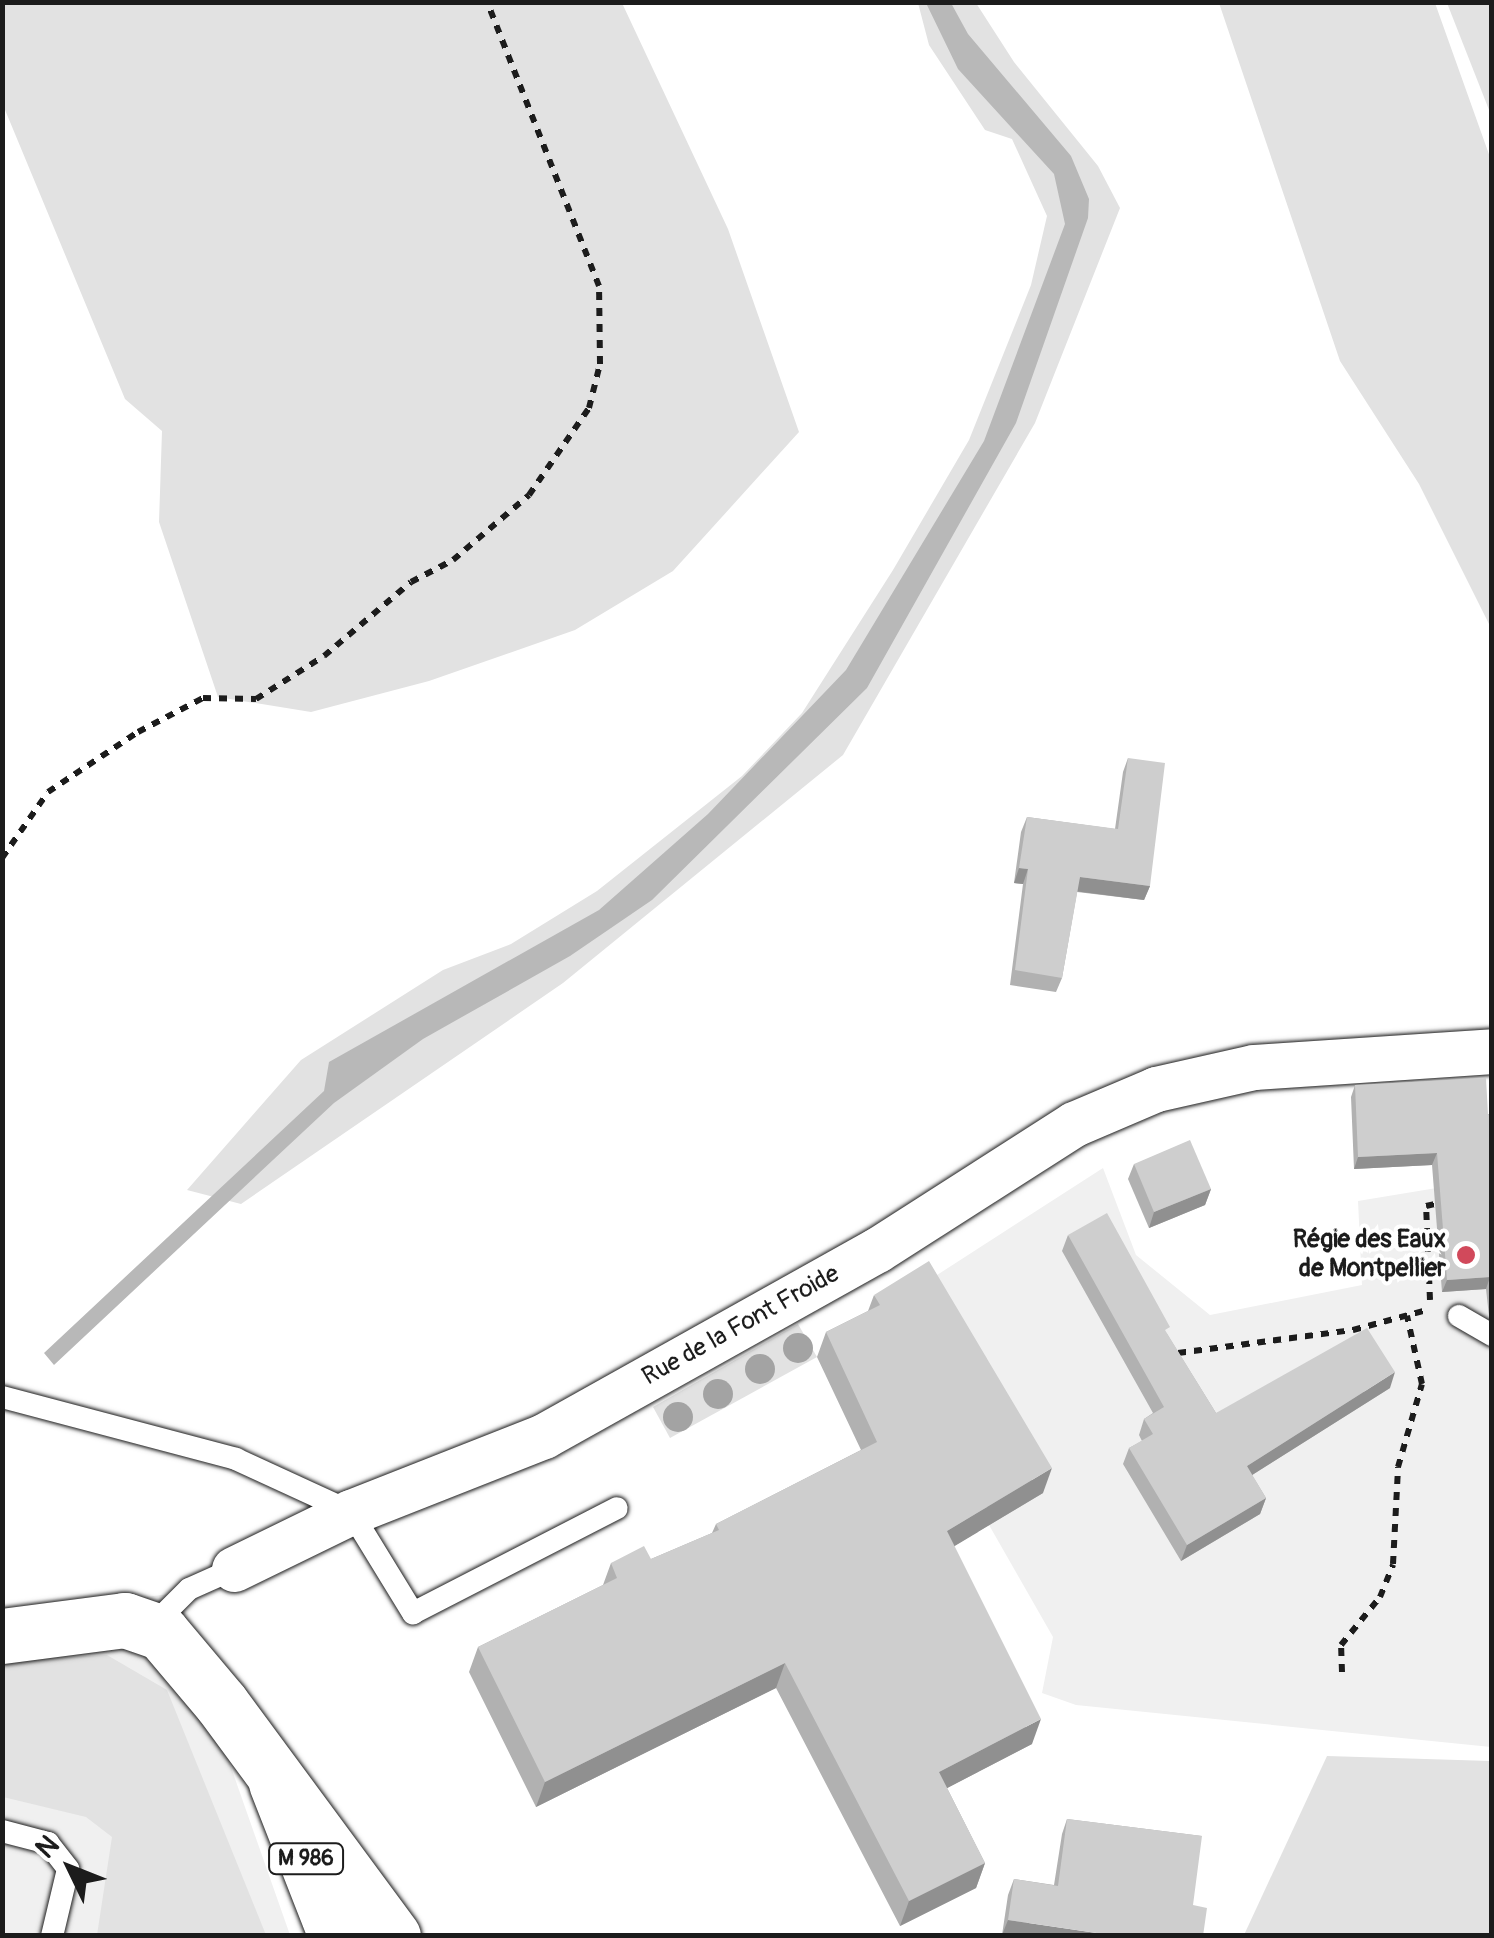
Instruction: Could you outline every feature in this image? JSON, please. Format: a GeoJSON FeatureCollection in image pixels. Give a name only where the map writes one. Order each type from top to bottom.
{"type":"FeatureCollection","features":[{"type":"Feature","properties":{"kind":"street","name":"Rue de la Font Froide"},"geometry":{"type":"LineString","coordinates":[[234,1569],[351,1512],[544,1436],[877,1250],[1074,1124],[1156,1090],[1254,1067],[1492,1051]]}},
{"type":"Feature","properties":{"kind":"street"},"geometry":{"type":"LineString","coordinates":[[2,1636],[125,1620],[150,1628],[175,1644],[393,1936]]}},
{"type":"Feature","properties":{"kind":"street"},"geometry":{"type":"LineString","coordinates":[[276,1783],[361,1936]]}},
{"type":"Feature","properties":{"kind":"street","name":"M 986"},"geometry":{"type":"LineString","coordinates":[[276,1783],[336,1936]]}},
{"type":"Feature","properties":{"kind":"lane"},"geometry":{"type":"LineString","coordinates":[[1459,1316],[1492,1335]]}},
{"type":"Feature","properties":{"kind":"lane"},"geometry":{"type":"LineString","coordinates":[[2,1397],[236,1459],[351,1512],[413,1612],[618,1508]]}},
{"type":"Feature","properties":{"kind":"lane","name":"Rue de la Font Froide"},"geometry":{"type":"LineString","coordinates":[[150,1628],[189,1589],[234,1569]]}},
{"type":"Feature","properties":{"kind":"lane"},"geometry":{"type":"LineString","coordinates":[[2,1831],[48,1844],[68,1870],[52,1936]]}},
{"type":"Feature","properties":{"kind":"path"},"geometry":{"type":"LineString","coordinates":[[2,858],[48,792],[138,732],[203,698],[256,698],[324,656],[411,582],[453,560],[529,495],[590,408],[600,364],[599,286],[487,2]]}},
{"type":"Feature","properties":{"kind":"path"},"geometry":{"type":"LineString","coordinates":[[1178,1353],[1430,1310],[1426,1206],[1459,1198]]}},
{"type":"Feature","properties":{"kind":"path"},"geometry":{"type":"LineString","coordinates":[[1342,1672],[1341,1645],[1380,1598],[1393,1564],[1398,1468],[1422,1384],[1407,1316]]}},
{"type":"Feature","properties":{"kind":"shaded area"},"geometry":{"type":"Polygon","coordinates":[[[2,3],[622,3],[728,229],[799,432],[673,571],[575,630],[429,681],[311,712],[218,697],[159,522],[162,431],[125,399],[3,105],[2,3]]]}},
{"type":"Feature","properties":{"kind":"shaded area"},"geometry":{"type":"Polygon","coordinates":[[[918,3],[976,3],[1014,62],[1098,166],[1120,208],[1035,423],[843,755],[563,983],[241,1204],[187,1190],[301,1060],[443,970],[511,944],[597,891],[742,776],[802,713],[893,570],[969,440],[1031,285],[1047,216],[1012,139],[985,130],[929,45],[918,3]]]}},
{"type":"Feature","properties":{"kind":"shaded area"},"geometry":{"type":"Polygon","coordinates":[[[926,3],[951,3],[968,34],[1071,156],[1089,199],[1088,218],[1016,423],[867,688],[652,900],[570,956],[423,1039],[334,1103],[54,1365],[44,1353],[324,1091],[329,1062],[599,910],[708,814],[846,670],[984,441],[1065,224],[1054,174],[958,69],[926,3]]]}},
{"type":"Feature","properties":{"kind":"shaded area"},"geometry":{"type":"Polygon","coordinates":[[[1219,3],[1435,3],[1491,160],[1491,628],[1419,484],[1340,361],[1219,3]]]}},
{"type":"Feature","properties":{"kind":"shaded area"},"geometry":{"type":"Polygon","coordinates":[[[1447,3],[1491,3],[1491,115],[1447,3]]]}},
{"type":"Feature","properties":{"kind":"shaded area","name":"Régie des Eaux de Montpellier"},"geometry":{"type":"Polygon","coordinates":[[[1103,1168],[1136,1255],[1210,1315],[1362,1285],[1358,1201],[1491,1179],[1491,1747],[1076,1705],[1042,1693],[1053,1637],[989,1525],[920,1286],[1103,1168]]]}},
{"type":"Feature","properties":{"kind":"shaded area"},"geometry":{"type":"Polygon","coordinates":[[[798,1324],[817,1357],[670,1438],[653,1407],[798,1324]]]}},
{"type":"Feature","properties":{"kind":"shaded area"},"geometry":{"type":"Polygon","coordinates":[[[170,1594],[290,1935],[3,1935],[2,1614],[170,1594]]]}},
{"type":"Feature","properties":{"kind":"shaded area"},"geometry":{"type":"Polygon","coordinates":[[[107,1655],[167,1690],[266,1935],[97,1935],[112,1837],[86,1817],[3,1797],[3,1660],[107,1655]]]}},
{"type":"Feature","properties":{"kind":"shaded area"},"geometry":{"type":"Polygon","coordinates":[[[1327,1756],[1491,1761],[1491,1935],[1244,1935],[1327,1756]]]}},
{"type":"Feature","properties":{"kind":"building"},"geometry":{"type":"Polygon","coordinates":[[[1128,758],[1165,763],[1150,886],[1080,877],[1062,978],[1015,970],[1028,869],[1019,868],[1027,817],[1118,829],[1128,758]]]}},
{"type":"Feature","properties":{"kind":"building"},"geometry":{"type":"Polygon","coordinates":[[[1486,1078],[1488,1115],[1492,1115],[1492,1288],[1490,1277],[1447,1280],[1437,1153],[1358,1157],[1355,1085],[1486,1078]]]}},
{"type":"Feature","properties":{"kind":"building"},"geometry":{"type":"Polygon","coordinates":[[[1190,1140],[1211,1189],[1154,1212],[1134,1164],[1190,1140]]]}},
{"type":"Feature","properties":{"kind":"building"},"geometry":{"type":"Polygon","coordinates":[[[1107,1213],[1170,1327],[1165,1330],[1216,1413],[1367,1328],[1395,1372],[1247,1466],[1266,1498],[1187,1545],[1129,1448],[1153,1434],[1144,1419],[1164,1407],[1068,1235],[1107,1213]]]}},
{"type":"Feature","properties":{"kind":"building"},"geometry":{"type":"Polygon","coordinates":[[[929,1261],[1052,1468],[947,1531],[1041,1719],[939,1772],[985,1863],[909,1901],[785,1663],[545,1782],[478,1647],[617,1578],[611,1563],[644,1546],[651,1559],[719,1530],[716,1524],[877,1442],[826,1332],[880,1305],[874,1295],[929,1261]]]}},
{"type":"Feature","properties":{"kind":"building"},"geometry":{"type":"Polygon","coordinates":[[[1067,1819],[1202,1836],[1193,1905],[1207,1908],[1203,1936],[1117,1936],[1008,1920],[1014,1879],[1058,1886],[1067,1819]]]}},
{"type":"Feature","properties":{"kind":"place","name":"Régie des Eaux de Montpellier"},"geometry":{"type":"Point","coordinates":[1466,1255]}}]}
